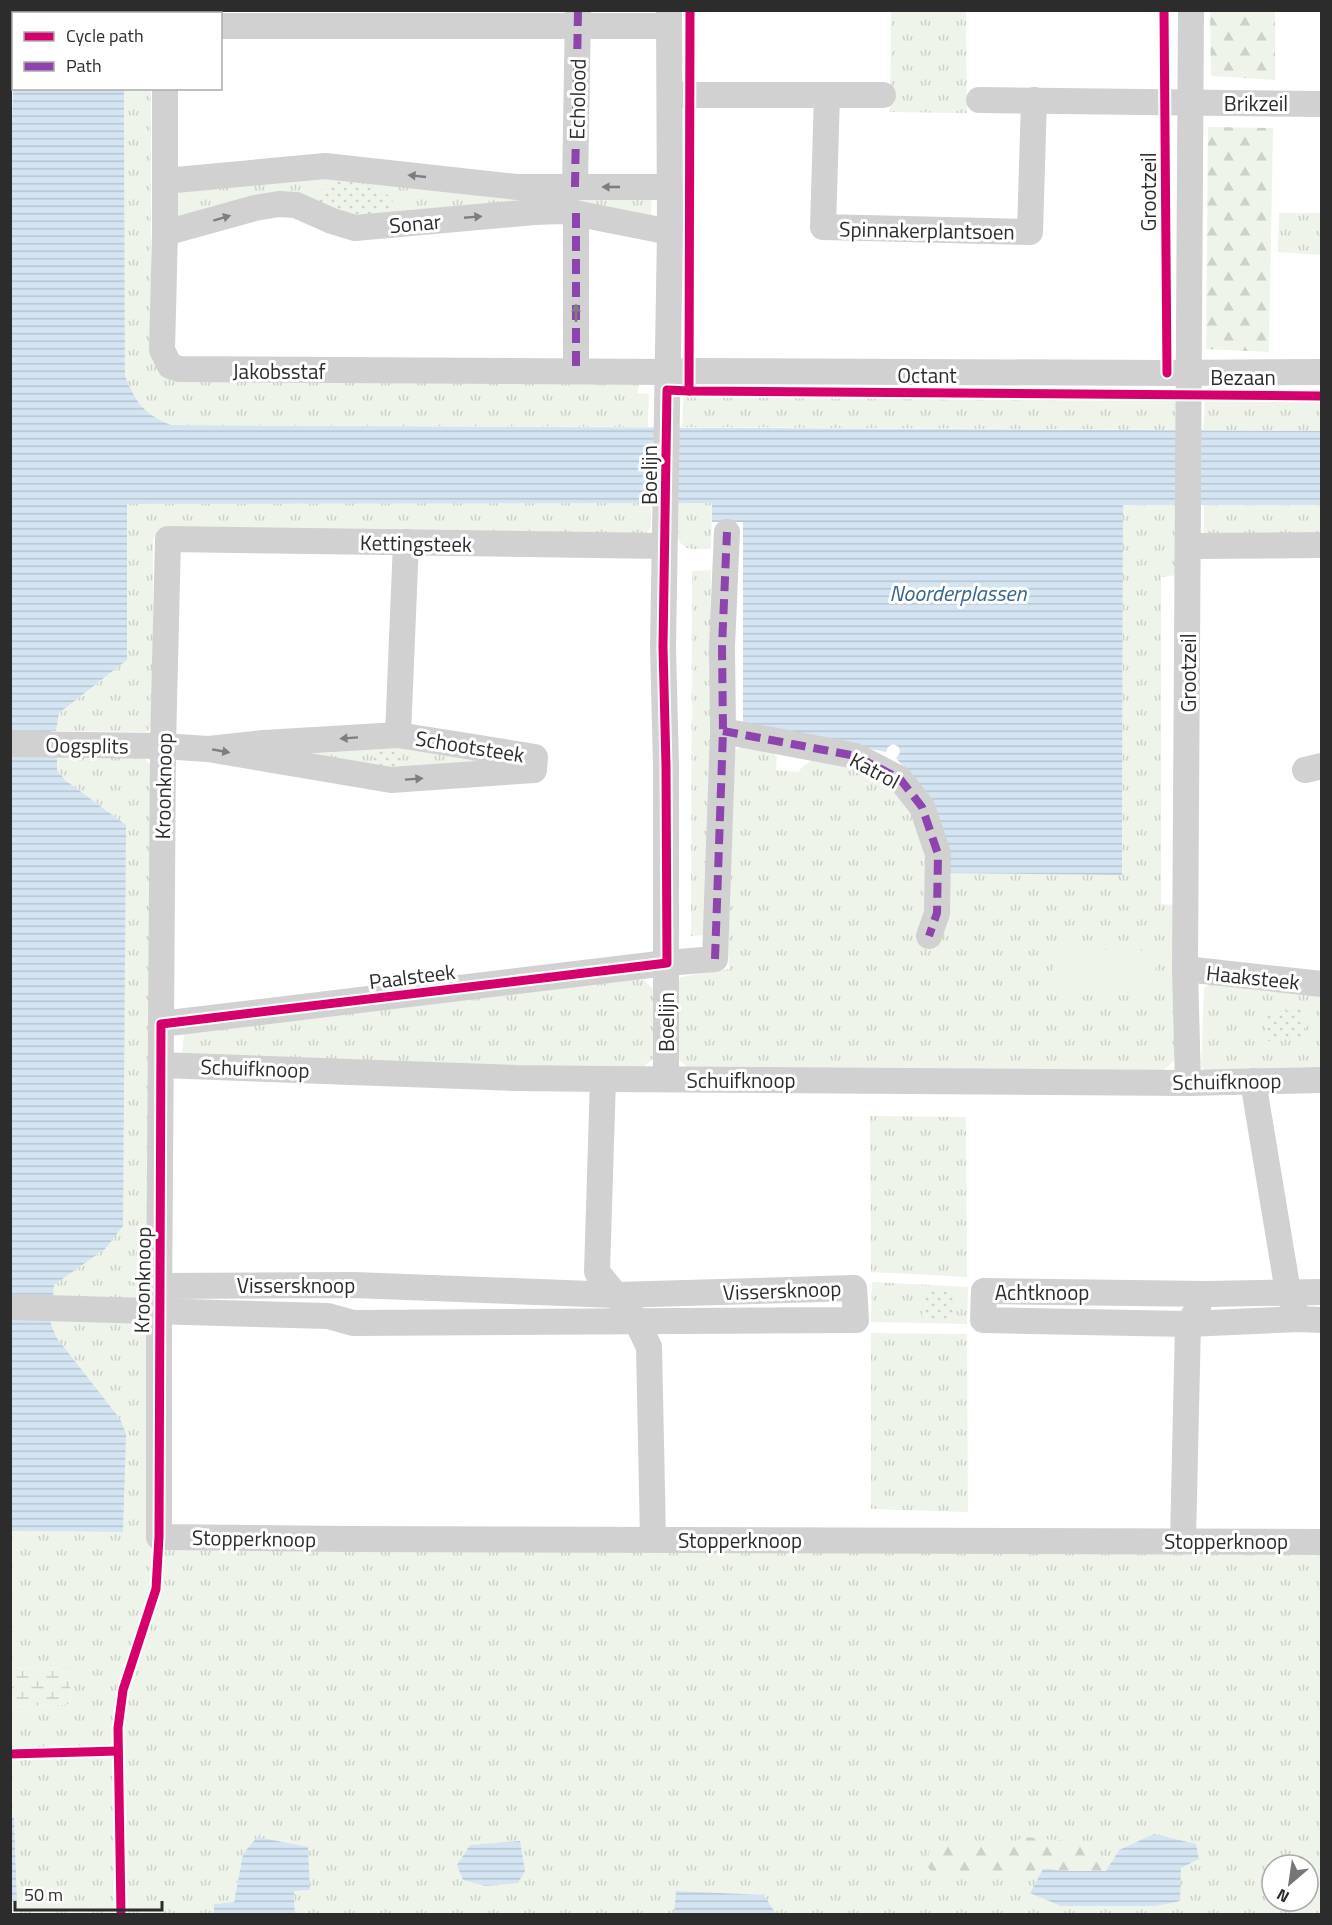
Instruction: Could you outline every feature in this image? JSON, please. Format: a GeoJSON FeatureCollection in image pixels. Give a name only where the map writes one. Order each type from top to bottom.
{"type":"FeatureCollection","features":[{"type":"Feature","properties":{"kind":"street","name":"Grootzeil"},"geometry":{"type":"LineString","coordinates":[[1188,1083],[1185,969],[1191,10]]}},
{"type":"Feature","properties":{"kind":"street","name":"Echolood"},"geometry":{"type":"LineString","coordinates":[[575,187],[578,18]]}},
{"type":"Feature","properties":{"kind":"street"},"geometry":{"type":"LineString","coordinates":[[222,26],[669,18]]}},
{"type":"Feature","properties":{"kind":"street","name":"Boelijn"},"geometry":{"type":"LineString","coordinates":[[666,1079],[666,766],[663,646],[670,232],[669,18]]}},
{"type":"Feature","properties":{"kind":"street","name":"Jakobsstaf"},"geometry":{"type":"LineString","coordinates":[[165,90],[162,350],[170,366],[193,371],[668,372]]}},
{"type":"Feature","properties":{"kind":"street"},"geometry":{"type":"LineString","coordinates":[[670,95],[883,95]]}},
{"type":"Feature","properties":{"kind":"street","name":"Spinnakerplantsoen"},"geometry":{"type":"LineString","coordinates":[[827,95],[823,227],[928,231],[1030,232],[1034,100]]}},
{"type":"Feature","properties":{"kind":"street"},"geometry":{"type":"LineString","coordinates":[[979,100],[1191,103]]}},
{"type":"Feature","properties":{"kind":"street","name":"Brikzeil"},"geometry":{"type":"LineString","coordinates":[[1191,103],[1322,104]]}},
{"type":"Feature","properties":{"kind":"street","name":"Sonar"},"geometry":{"type":"LineString","coordinates":[[165,181],[325,166],[517,187],[669,187]]}},
{"type":"Feature","properties":{"kind":"street","name":"Sonar"},"geometry":{"type":"LineString","coordinates":[[165,233],[255,208],[279,204],[296,205],[356,228],[564,211],[670,232]]}},
{"type":"Feature","properties":{"kind":"street"},"geometry":{"type":"LineString","coordinates":[[576,213],[576,371]]}},
{"type":"Feature","properties":{"kind":"street","name":"Octant"},"geometry":{"type":"LineString","coordinates":[[668,372],[690,370],[1189,373]]}},
{"type":"Feature","properties":{"kind":"street","name":"Bezaan"},"geometry":{"type":"LineString","coordinates":[[1189,373],[1322,372]]}},
{"type":"Feature","properties":{"kind":"street"},"geometry":{"type":"LineString","coordinates":[[666,963],[715,959],[727,532]]}},
{"type":"Feature","properties":{"kind":"street","name":"Kettingsteek"},"geometry":{"type":"LineString","coordinates":[[168,539],[406,542],[665,534]]}},
{"type":"Feature","properties":{"kind":"street"},"geometry":{"type":"LineString","coordinates":[[1188,535],[1322,545]]}},
{"type":"Feature","properties":{"kind":"street","name":"Kroonknoop"},"geometry":{"type":"LineString","coordinates":[[159,1537],[163,746],[168,539]]}},
{"type":"Feature","properties":{"kind":"street"},"geometry":{"type":"LineString","coordinates":[[398,735],[406,542]]}},
{"type":"Feature","properties":{"kind":"street","name":"Katrol"},"geometry":{"type":"LineString","coordinates":[[723,731],[856,756],[900,778],[922,807],[938,854],[937,913],[929,936]]}},
{"type":"Feature","properties":{"kind":"street","name":"Schootsteek"},"geometry":{"type":"LineString","coordinates":[[163,746],[208,749],[392,780],[534,770],[535,757],[398,735],[264,743],[208,749]]}},
{"type":"Feature","properties":{"kind":"street","name":"Oogsplits"},"geometry":{"type":"LineString","coordinates":[[10,744],[163,746]]}},
{"type":"Feature","properties":{"kind":"street"},"geometry":{"type":"LineString","coordinates":[[1322,766],[1305,770],[1322,773]]}},
{"type":"Feature","properties":{"kind":"street","name":"Paalsteek"},"geometry":{"type":"LineString","coordinates":[[161,1024],[666,963]]}},
{"type":"Feature","properties":{"kind":"street","name":"Haaksteek"},"geometry":{"type":"LineString","coordinates":[[1185,969],[1322,984]]}},
{"type":"Feature","properties":{"kind":"street","name":"Schuifknoop"},"geometry":{"type":"LineString","coordinates":[[161,1065],[516,1078],[1188,1083],[1322,1080]]}},
{"type":"Feature","properties":{"kind":"street"},"geometry":{"type":"LineString","coordinates":[[603,1079],[597,1272],[636,1320],[649,1347],[653,1539]]}},
{"type":"Feature","properties":{"kind":"street"},"geometry":{"type":"LineString","coordinates":[[1253,1081],[1288,1292],[1310,1319]]}},
{"type":"Feature","properties":{"kind":"street","name":"Vissersknoop"},"geometry":{"type":"LineString","coordinates":[[354,1285],[616,1295],[854,1288],[856,1320],[353,1323],[328,1316],[159,1298],[354,1285]]}},
{"type":"Feature","properties":{"kind":"street","name":"Achtknoop"},"geometry":{"type":"LineString","coordinates":[[1310,1319],[1188,1324],[983,1320],[984,1291],[1208,1294],[1322,1292]]}},
{"type":"Feature","properties":{"kind":"street"},"geometry":{"type":"LineString","coordinates":[[1183,1541],[1188,1324],[1208,1294]]}},
{"type":"Feature","properties":{"kind":"street"},"geometry":{"type":"LineString","coordinates":[[10,1307],[52,1308],[159,1298]]}},
{"type":"Feature","properties":{"kind":"street","name":"Stopperknoop"},"geometry":{"type":"LineString","coordinates":[[159,1537],[1322,1542]]}},
{"type":"Feature","properties":{"kind":"green space"},"geometry":{"type":"Polygon","coordinates":[[[891,11],[966,11],[967,113],[890,112],[891,11]]]}},
{"type":"Feature","properties":{"kind":"green space"},"geometry":{"type":"Polygon","coordinates":[[[1210,11],[1275,11],[1275,80],[1211,76],[1210,11]]]}},
{"type":"Feature","properties":{"kind":"green space"},"geometry":{"type":"Polygon","coordinates":[[[124,90],[151,90],[151,352],[160,370],[639,381],[638,393],[649,394],[648,427],[171,425],[147,412],[133,394],[125,376],[124,90]]]}},
{"type":"Feature","properties":{"kind":"green space"},"geometry":{"type":"Polygon","coordinates":[[[1208,127],[1273,128],[1269,352],[1206,349],[1208,127]]]}},
{"type":"Feature","properties":{"kind":"green space"},"geometry":{"type":"Polygon","coordinates":[[[324,171],[470,188],[562,205],[391,217],[331,213],[173,219],[176,185],[324,171]]]}},
{"type":"Feature","properties":{"kind":"green space"},"geometry":{"type":"Polygon","coordinates":[[[337,180],[360,182],[372,186],[392,198],[393,205],[384,211],[365,215],[346,213],[317,203],[316,196],[325,186],[337,180]]]}},
{"type":"Feature","properties":{"kind":"green space"},"geometry":{"type":"Polygon","coordinates":[[[578,193],[652,195],[651,219],[578,203],[578,193]]]}},
{"type":"Feature","properties":{"kind":"green space"},"geometry":{"type":"Polygon","coordinates":[[[1279,213],[1321,213],[1321,255],[1278,252],[1279,213]]]}},
{"type":"Feature","properties":{"kind":"green space"},"geometry":{"type":"Polygon","coordinates":[[[683,397],[1176,401],[1176,430],[682,427],[683,397]]]}},
{"type":"Feature","properties":{"kind":"green space"},"geometry":{"type":"Polygon","coordinates":[[[1205,399],[1321,399],[1321,431],[1203,430],[1205,399]]]}},
{"type":"Feature","properties":{"kind":"green space"},"geometry":{"type":"Polygon","coordinates":[[[651,502],[651,527],[646,535],[158,533],[153,539],[153,722],[148,731],[143,732],[56,731],[59,713],[127,660],[126,504],[651,502]]]}},
{"type":"Feature","properties":{"kind":"green space"},"geometry":{"type":"Polygon","coordinates":[[[677,502],[712,503],[711,549],[689,549],[682,545],[676,528],[677,502]]]}},
{"type":"Feature","properties":{"kind":"green space"},"geometry":{"type":"Polygon","coordinates":[[[1123,505],[1178,505],[1177,575],[1161,577],[1161,904],[1177,905],[1175,1060],[1160,1073],[694,1073],[678,1059],[676,985],[681,977],[729,969],[735,750],[749,743],[766,745],[777,757],[776,770],[798,772],[811,761],[838,760],[1122,875],[1123,505]]]}},
{"type":"Feature","properties":{"kind":"green space"},"geometry":{"type":"Polygon","coordinates":[[[1204,505],[1321,505],[1321,536],[1204,536],[1204,505]]]}},
{"type":"Feature","properties":{"kind":"green space"},"geometry":{"type":"Polygon","coordinates":[[[711,570],[708,935],[691,936],[692,571],[711,570]]]}},
{"type":"Feature","properties":{"kind":"green space"},"geometry":{"type":"Polygon","coordinates":[[[386,740],[525,765],[392,774],[261,753],[386,740]]]}},
{"type":"Feature","properties":{"kind":"green space"},"geometry":{"type":"Polygon","coordinates":[[[375,747],[402,751],[399,772],[372,767],[375,747]]]}},
{"type":"Feature","properties":{"kind":"green space"},"geometry":{"type":"Polygon","coordinates":[[[142,755],[153,769],[148,1292],[142,1299],[53,1298],[54,1285],[105,1249],[126,825],[65,780],[57,770],[57,757],[142,755]]]}},
{"type":"Feature","properties":{"kind":"green space"},"geometry":{"type":"Polygon","coordinates":[[[1053,949],[1156,951],[1155,995],[1053,995],[1053,949]]]}},
{"type":"Feature","properties":{"kind":"green space"},"geometry":{"type":"Polygon","coordinates":[[[643,979],[654,990],[654,1058],[638,1072],[182,1058],[184,1031],[643,979]]]}},
{"type":"Feature","properties":{"kind":"green space"},"geometry":{"type":"Polygon","coordinates":[[[1212,982],[1321,995],[1321,1073],[1215,1076],[1201,1067],[1204,988],[1212,982]]]}},
{"type":"Feature","properties":{"kind":"green space"},"geometry":{"type":"Polygon","coordinates":[[[1303,1009],[1306,1037],[1267,1041],[1264,1013],[1303,1009]]]}},
{"type":"Feature","properties":{"kind":"green space"},"geometry":{"type":"Polygon","coordinates":[[[870,1116],[966,1117],[967,1277],[871,1272],[870,1116]]]}},
{"type":"Feature","properties":{"kind":"green space"},"geometry":{"type":"Polygon","coordinates":[[[872,1282],[968,1287],[967,1324],[871,1322],[872,1282]]]}},
{"type":"Feature","properties":{"kind":"green space"},"geometry":{"type":"Polygon","coordinates":[[[923,1290],[954,1292],[952,1320],[922,1319],[923,1290]]]}},
{"type":"Feature","properties":{"kind":"green space"},"geometry":{"type":"Polygon","coordinates":[[[50,1321],[145,1322],[148,1327],[157,1545],[153,1592],[159,1591],[163,1545],[1321,1549],[1321,1914],[776,1914],[764,1895],[676,1892],[674,1914],[295,1914],[294,1891],[310,1890],[243,1854],[234,1902],[214,1904],[214,1914],[11,1914],[10,1901],[17,1900],[14,1818],[10,1818],[11,1707],[71,1704],[68,1667],[11,1669],[11,1531],[123,1532],[50,1321]]]}},
{"type":"Feature","properties":{"kind":"green space"},"geometry":{"type":"Polygon","coordinates":[[[871,1333],[967,1334],[968,1512],[871,1509],[871,1333]]]}},
{"type":"Feature","properties":{"kind":"green space"},"geometry":{"type":"Polygon","coordinates":[[[69,1667],[71,1704],[11,1707],[11,1669],[69,1667]]]}},
{"type":"Feature","properties":{"kind":"green space"},"geometry":{"type":"Polygon","coordinates":[[[1024,1837],[1097,1844],[1106,1871],[1065,1871],[1041,1868],[1025,1876],[935,1876],[927,1866],[929,1852],[942,1843],[1003,1847],[1024,1837]]]}},
{"type":"Feature","properties":{"kind":"water"},"geometry":{"type":"Polygon","coordinates":[[[16,10],[124,11],[124,12],[16,12],[16,10]]]}},
{"type":"Feature","properties":{"kind":"water","name":"Noorderplassen"},"geometry":{"type":"Polygon","coordinates":[[[13,90],[124,90],[125,376],[133,394],[147,412],[171,425],[1321,431],[1321,505],[1123,505],[1122,875],[947,873],[907,771],[896,758],[900,753],[899,747],[893,744],[886,752],[743,724],[743,522],[712,522],[712,503],[127,504],[127,660],[59,713],[56,731],[51,731],[52,757],[57,757],[57,770],[65,780],[126,825],[123,1226],[105,1249],[54,1285],[53,1298],[50,1299],[50,1321],[56,1337],[120,1419],[126,1434],[123,1532],[11,1531],[10,187],[13,90]]]}},
{"type":"Feature","properties":{"kind":"water"},"geometry":{"type":"Polygon","coordinates":[[[10,1818],[14,1818],[17,1901],[11,1901],[10,1818]]]}},
{"type":"Feature","properties":{"kind":"water"},"geometry":{"type":"Polygon","coordinates":[[[1154,1834],[1196,1844],[1199,1859],[1181,1868],[1180,1901],[1156,1906],[1061,1906],[1030,1893],[1043,1869],[1106,1871],[1119,1850],[1154,1834]]]}},
{"type":"Feature","properties":{"kind":"water"},"geometry":{"type":"Polygon","coordinates":[[[257,1837],[308,1847],[310,1890],[294,1891],[295,1914],[214,1914],[214,1904],[234,1902],[243,1854],[257,1837]]]}},
{"type":"Feature","properties":{"kind":"water"},"geometry":{"type":"Polygon","coordinates":[[[520,1841],[525,1871],[518,1883],[485,1886],[463,1880],[457,1865],[470,1845],[520,1841]]]}},
{"type":"Feature","properties":{"kind":"water"},"geometry":{"type":"Polygon","coordinates":[[[676,1891],[764,1895],[776,1914],[674,1914],[676,1891]]]}},
{"type":"Feature","properties":{"kind":"marked path"},"geometry":{"type":"LineString","coordinates":[[575,187],[578,10]]}},
{"type":"Feature","properties":{"kind":"marked path"},"geometry":{"type":"LineString","coordinates":[[576,213],[576,371]]}},
{"type":"Feature","properties":{"kind":"marked path"},"geometry":{"type":"LineString","coordinates":[[715,959],[727,532]]}},
{"type":"Feature","properties":{"kind":"marked path"},"geometry":{"type":"LineString","coordinates":[[723,731],[856,756],[900,779],[922,807],[938,854],[937,913],[929,936]]}},
{"type":"Feature","properties":{"kind":"cycle path"},"geometry":{"type":"LineString","coordinates":[[689,391],[690,10]]}},
{"type":"Feature","properties":{"kind":"cycle path"},"geometry":{"type":"LineString","coordinates":[[1164,10],[1167,373]]}},
{"type":"Feature","properties":{"kind":"cycle path"},"geometry":{"type":"LineString","coordinates":[[121,1914],[118,1728],[123,1690],[156,1589],[159,1537],[161,1024],[667,963],[663,647],[667,390],[1322,396]]}},
{"type":"Feature","properties":{"kind":"cycle path"},"geometry":{"type":"LineString","coordinates":[[10,1754],[118,1751]]}}]}
